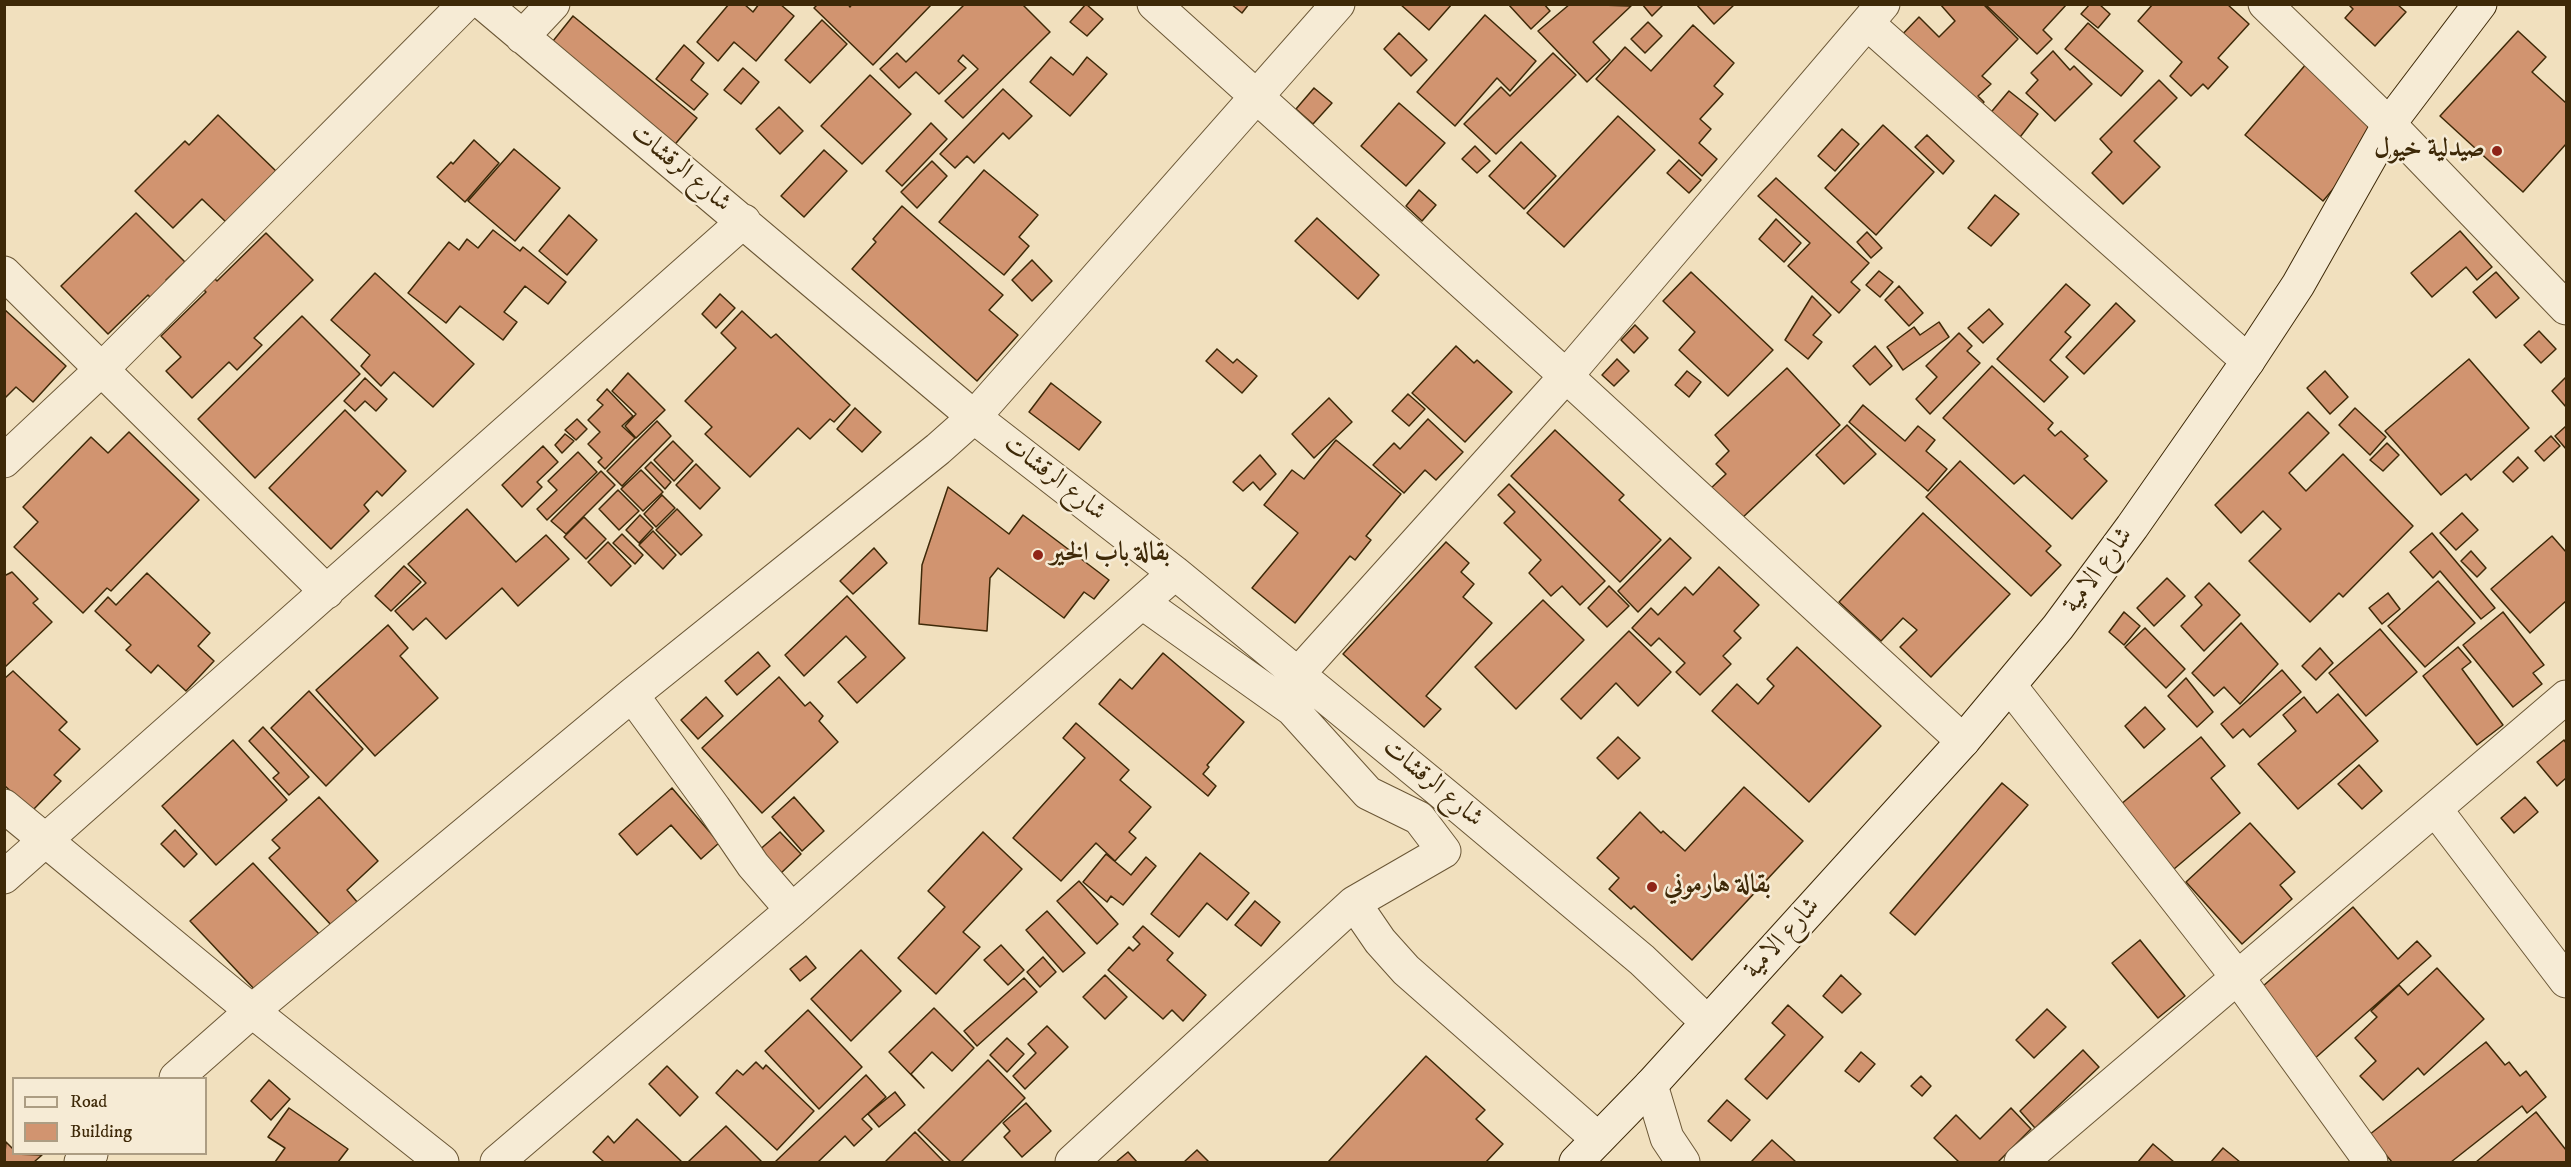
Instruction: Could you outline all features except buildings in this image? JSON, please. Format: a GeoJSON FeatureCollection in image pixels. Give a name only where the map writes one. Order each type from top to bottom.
{"type":"FeatureCollection","features":[{"type":"Feature","properties":{"kind":"street"},"geometry":{"type":"LineString","coordinates":[[4,461],[103,368],[465,4]]}},
{"type":"Feature","properties":{"kind":"street","name":"شارع الرقشات"},"geometry":{"type":"LineString","coordinates":[[484,4],[974,417],[1175,573],[1602,926],[1707,1022]]}},
{"type":"Feature","properties":{"kind":"street"},"geometry":{"type":"LineString","coordinates":[[522,37],[553,4]]}},
{"type":"Feature","properties":{"kind":"street"},"geometry":{"type":"LineString","coordinates":[[1154,4],[1566,376],[1963,741]]}},
{"type":"Feature","properties":{"kind":"street"},"geometry":{"type":"LineString","coordinates":[[177,1077],[252,1011],[633,695],[938,449],[974,417],[1338,4]]}},
{"type":"Feature","properties":{"kind":"street"},"geometry":{"type":"LineString","coordinates":[[2265,4],[2389,124],[2566,308]]}},
{"type":"Feature","properties":{"kind":"street","name":"شارع الامية"},"geometry":{"type":"LineString","coordinates":[[1576,1162],[1651,1085],[1963,741],[2058,627],[2132,527],[2248,361],[2298,285],[2389,124],[2480,4]]}},
{"type":"Feature","properties":{"kind":"street"},"geometry":{"type":"LineString","coordinates":[[1298,674],[1566,376],[1875,14],[2248,361]]}},
{"type":"Feature","properties":{"kind":"street"},"geometry":{"type":"LineString","coordinates":[[4,877],[744,221]]}},
{"type":"Feature","properties":{"kind":"street"},"geometry":{"type":"LineString","coordinates":[[4,273],[103,368],[327,592]]}},
{"type":"Feature","properties":{"kind":"street"},"geometry":{"type":"LineString","coordinates":[[497,1162],[792,910],[1175,573]]}},
{"type":"Feature","properties":{"kind":"street"},"geometry":{"type":"LineString","coordinates":[[1072,1162],[1354,903],[1444,851],[1419,818],[1368,793],[1292,709],[1143,603]]}},
{"type":"Feature","properties":{"kind":"street"},"geometry":{"type":"LineString","coordinates":[[2010,686],[2238,978],[2371,1162]]}},
{"type":"Feature","properties":{"kind":"street"},"geometry":{"type":"LineString","coordinates":[[633,695],[753,865],[792,910]]}},
{"type":"Feature","properties":{"kind":"street"},"geometry":{"type":"LineString","coordinates":[[2021,1162],[2566,697]]}},
{"type":"Feature","properties":{"kind":"street"},"geometry":{"type":"LineString","coordinates":[[4,806],[252,1011],[442,1162]]}},
{"type":"Feature","properties":{"kind":"street"},"geometry":{"type":"LineString","coordinates":[[2436,810],[2566,981]]}},
{"type":"Feature","properties":{"kind":"street"},"geometry":{"type":"LineString","coordinates":[[1354,903],[1380,941],[1406,970],[1598,1139]]}},
{"type":"Feature","properties":{"kind":"street"},"geometry":{"type":"LineString","coordinates":[[1651,1085],[1667,1138],[1683,1162]]}},
{"type":"Feature","properties":{"kind":"place","name":"صيدلية خيول"},"geometry":{"type":"Point","coordinates":[2497,151]}},
{"type":"Feature","properties":{"kind":"place","name":"بقالة باب الخير"},"geometry":{"type":"Point","coordinates":[1038,555]}},
{"type":"Feature","properties":{"kind":"place","name":"بقالة هارموني"},"geometry":{"type":"Point","coordinates":[1652,887]}}]}
